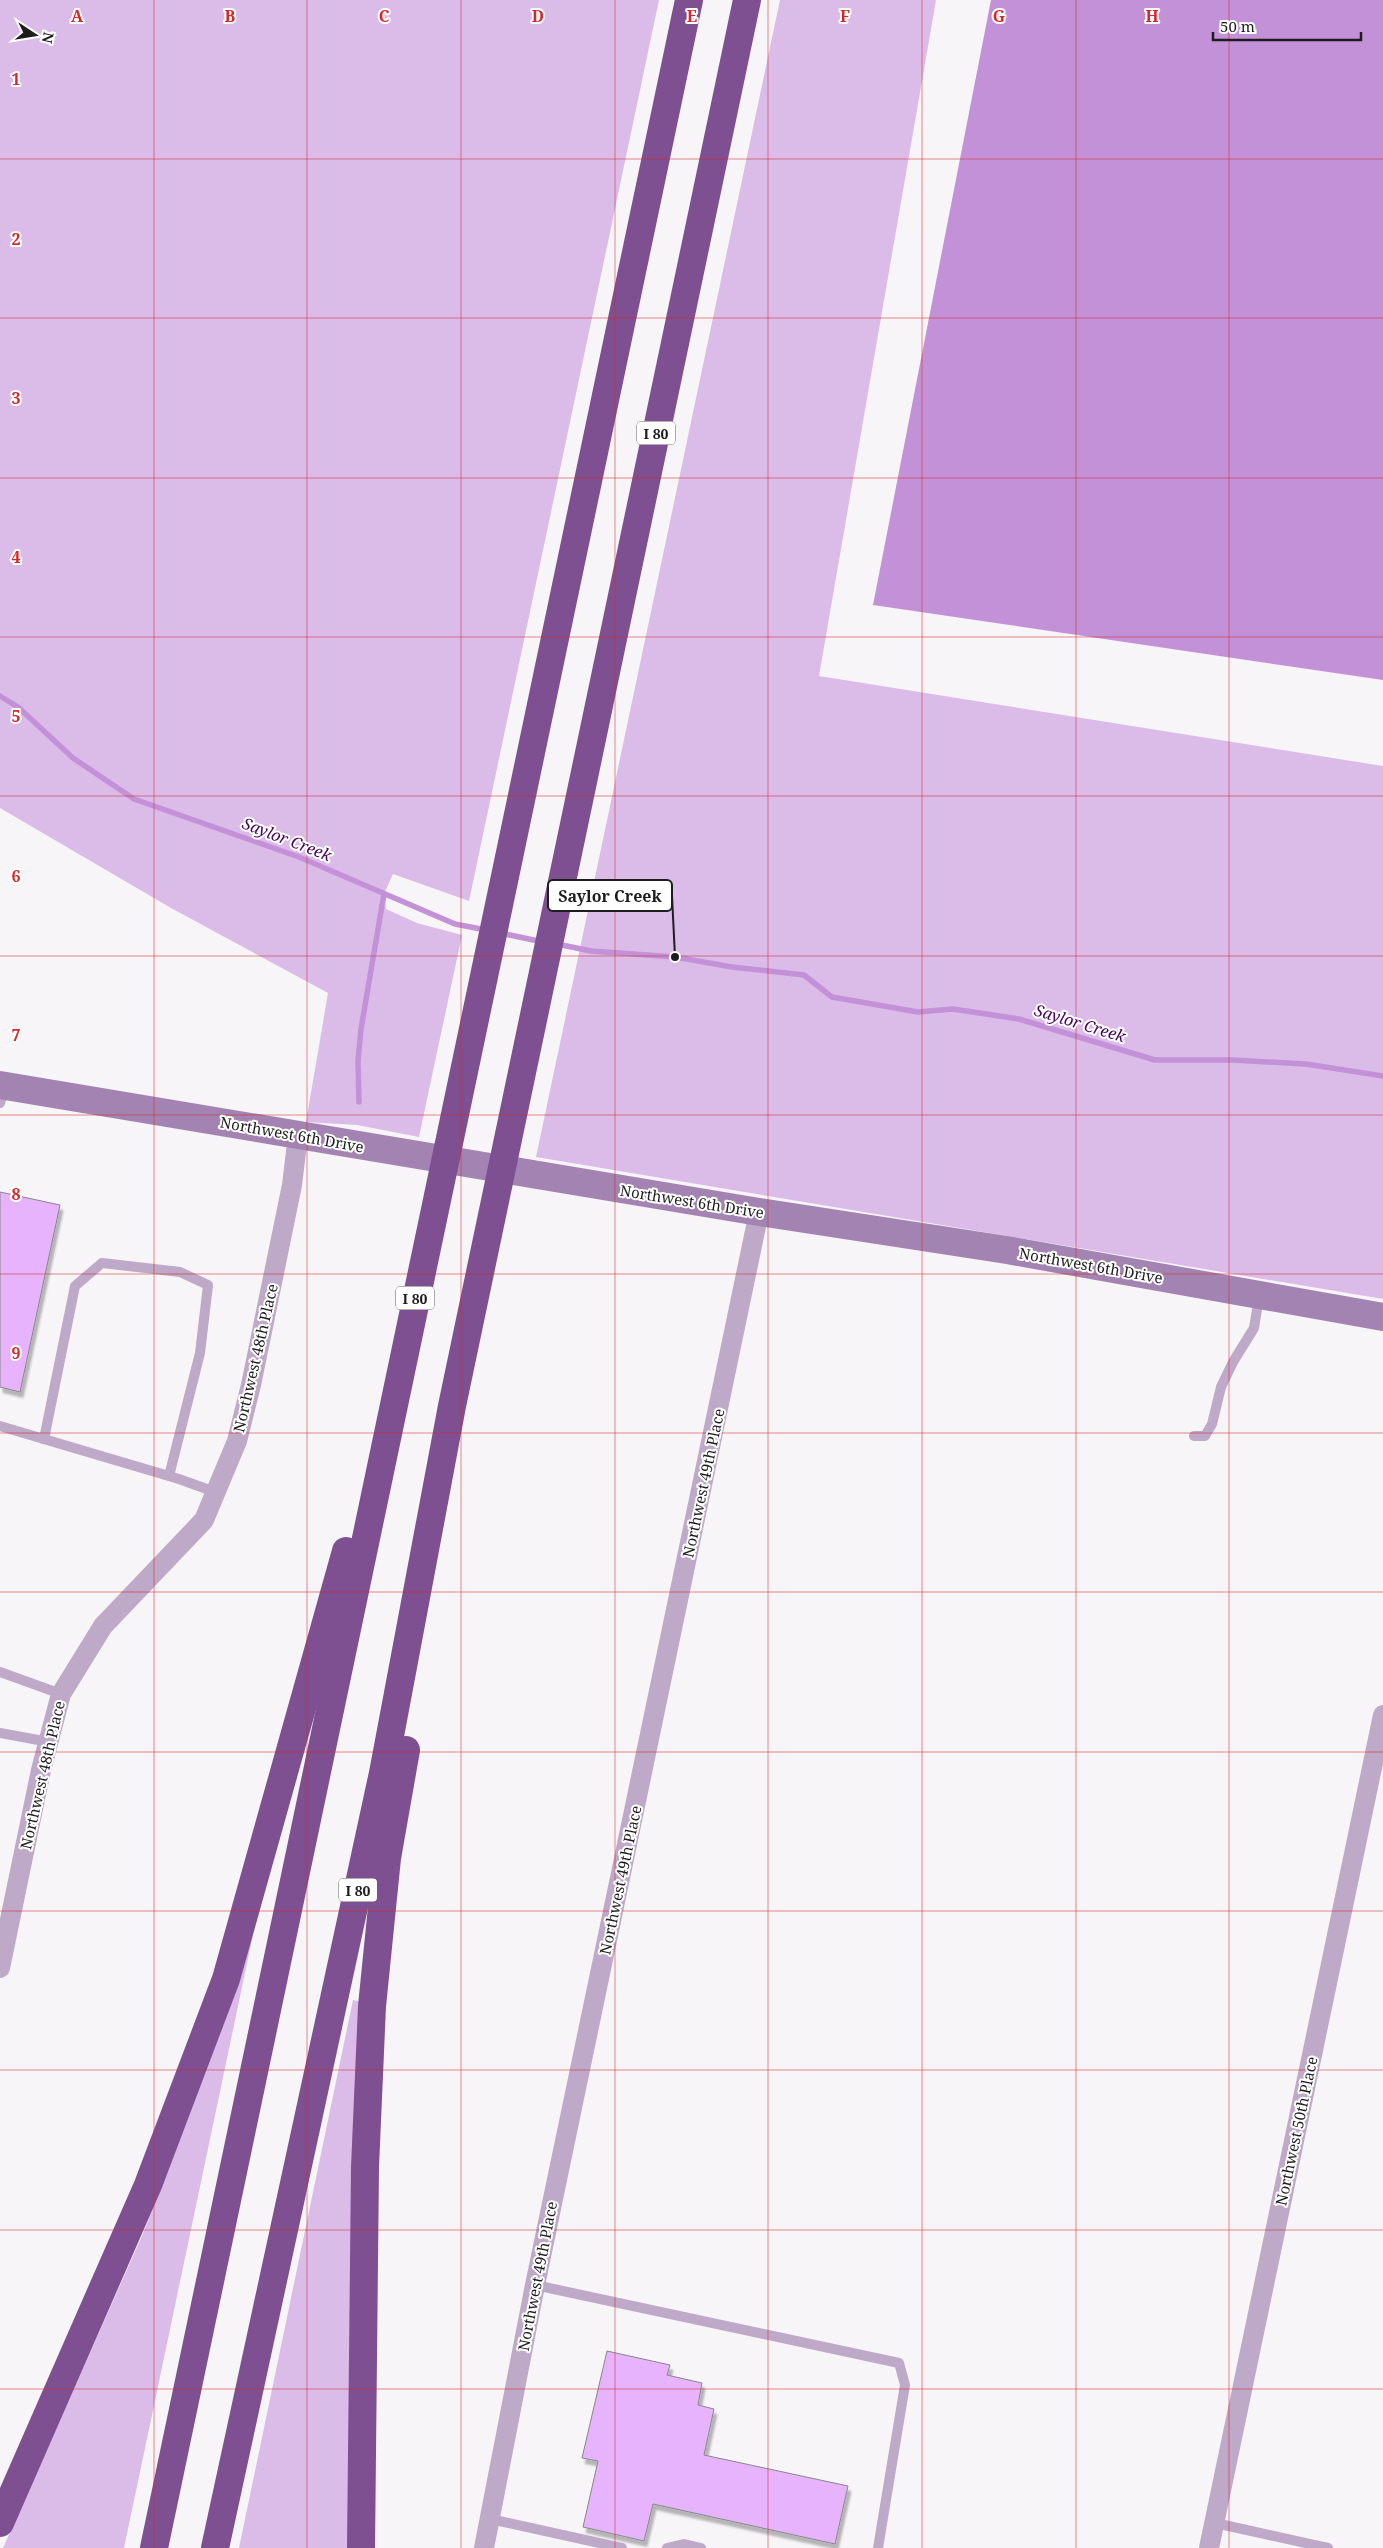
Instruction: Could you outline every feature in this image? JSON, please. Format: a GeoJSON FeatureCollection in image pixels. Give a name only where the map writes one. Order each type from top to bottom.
{"type":"FeatureCollection","features":[{"type":"Feature","properties":{"kind":"highway","name":"I 80"},"geometry":{"type":"LineString","coordinates":[[154,2548],[431,1219],[689,0]]}},
{"type":"Feature","properties":{"kind":"highway","name":"I 80"},"geometry":{"type":"LineString","coordinates":[[216,2548],[383,1773],[452,1406],[747,0]]}},
{"type":"Feature","properties":{"kind":"highway"},"geometry":{"type":"LineString","coordinates":[[0,2523],[148,2186],[226,1979],[323,1628],[399,1377]]}},
{"type":"Feature","properties":{"kind":"highway"},"geometry":{"type":"LineString","coordinates":[[361,2548],[365,2167],[372,2006],[387,1858],[420,1670],[452,1406]]}},
{"type":"Feature","properties":{"kind":"main road","name":"Northwest 6th Drive"},"geometry":{"type":"LineString","coordinates":[[2,1091],[298,1135],[759,1212],[1007,1250],[1383,1317]]}},
{"type":"Feature","properties":{"kind":"street","name":"Northwest 48th Place"},"geometry":{"type":"LineString","coordinates":[[0,1968],[41,1770],[61,1694],[102,1626],[204,1520],[237,1441],[252,1385],[292,1185],[298,1135]]}},
{"type":"Feature","properties":{"kind":"street","name":"Northwest 49th Place"},"geometry":{"type":"LineString","coordinates":[[484,2548],[535,2285],[759,1212]]}},
{"type":"Feature","properties":{"kind":"street","name":"Northwest 50th Place"},"geometry":{"type":"LineString","coordinates":[[1209,2548],[1383,1715]]}},
{"type":"Feature","properties":{"kind":"lane"},"geometry":{"type":"LineString","coordinates":[[44,1439],[75,1286],[102,1263],[180,1272],[208,1285],[200,1353],[169,1476]]}},
{"type":"Feature","properties":{"kind":"lane"},"geometry":{"type":"LineString","coordinates":[[1194,1436],[1205,1436],[1212,1424],[1221,1387],[1233,1362],[1254,1328],[1259,1296]]}},
{"type":"Feature","properties":{"kind":"lane"},"geometry":{"type":"LineString","coordinates":[[0,1426],[169,1476],[215,1492]]}},
{"type":"Feature","properties":{"kind":"lane"},"geometry":{"type":"LineString","coordinates":[[0,1672],[61,1694]]}},
{"type":"Feature","properties":{"kind":"lane"},"geometry":{"type":"LineString","coordinates":[[0,1733],[49,1742]]}},
{"type":"Feature","properties":{"kind":"lane"},"geometry":{"type":"LineString","coordinates":[[535,2285],[899,2364],[905,2385],[897,2446],[878,2548]]}},
{"type":"Feature","properties":{"kind":"lane"},"geometry":{"type":"LineString","coordinates":[[490,2519],[622,2548]]}},
{"type":"Feature","properties":{"kind":"lane"},"geometry":{"type":"LineString","coordinates":[[1214,2523],[1328,2548]]}},
{"type":"Feature","properties":{"kind":"lane"},"geometry":{"type":"LineString","coordinates":[[667,2548],[684,2544],[701,2548]]}},
{"type":"Feature","properties":{"kind":"shaded area"},"geometry":{"type":"Polygon","coordinates":[[[0,0],[659,0],[469,901],[393,874],[384,894],[386,909],[417,923],[462,935],[419,1137],[357,1125],[306,1122],[328,993],[171,908],[0,808],[0,0]]]}},
{"type":"Feature","properties":{"kind":"shaded area"},"geometry":{"type":"Polygon","coordinates":[[[780,0],[936,0],[819,676],[1383,766],[1383,1299],[536,1157],[780,0]]]}},
{"type":"Feature","properties":{"kind":"shaded area"},"geometry":{"type":"Polygon","coordinates":[[[991,0],[1383,0],[1383,680],[873,605],[991,0]]]}},
{"type":"Feature","properties":{"kind":"shaded area"},"geometry":{"type":"Polygon","coordinates":[[[254,1930],[124,2548],[3,2548],[142,2236],[169,2169],[254,1930]]]}},
{"type":"Feature","properties":{"kind":"shaded area"},"geometry":{"type":"Polygon","coordinates":[[[353,2000],[363,2002],[349,2548],[239,2548],[353,2000]]]}},
{"type":"Feature","properties":{"kind":"building"},"geometry":{"type":"Polygon","coordinates":[[[0,1192],[60,1205],[20,1392],[0,1387],[0,1192]]]}},
{"type":"Feature","properties":{"kind":"building"},"geometry":{"type":"Polygon","coordinates":[[[607,2351],[670,2365],[667,2375],[702,2383],[698,2405],[714,2409],[704,2455],[848,2486],[835,2544],[653,2504],[644,2541],[583,2527],[598,2461],[582,2458],[607,2351]]]}},
{"type":"Feature","properties":{"kind":"waterway","name":"Saylor Creek"},"geometry":{"type":"LineString","coordinates":[[0,696],[18,707],[73,758],[134,799],[299,857],[455,924],[486,930]]}},
{"type":"Feature","properties":{"kind":"waterway"},"geometry":{"type":"LineString","coordinates":[[359,1102],[358,1061],[361,1029],[384,894]]}},
{"type":"Feature","properties":{"kind":"waterway","name":"Saylor Creek"},"geometry":{"type":"LineString","coordinates":[[500,933],[543,942]]}},
{"type":"Feature","properties":{"kind":"waterway","name":"Saylor Creek"},"geometry":{"type":"LineString","coordinates":[[557,944],[591,951],[675,957],[732,967],[804,975],[832,997],[918,1012],[953,1009],[1019,1019],[1155,1060],[1233,1060],[1306,1064],[1383,1076]]}},
{"type":"Feature","properties":{"kind":"place","name":"Saylor Creek"},"geometry":{"type":"Point","coordinates":[675,957]}}]}
